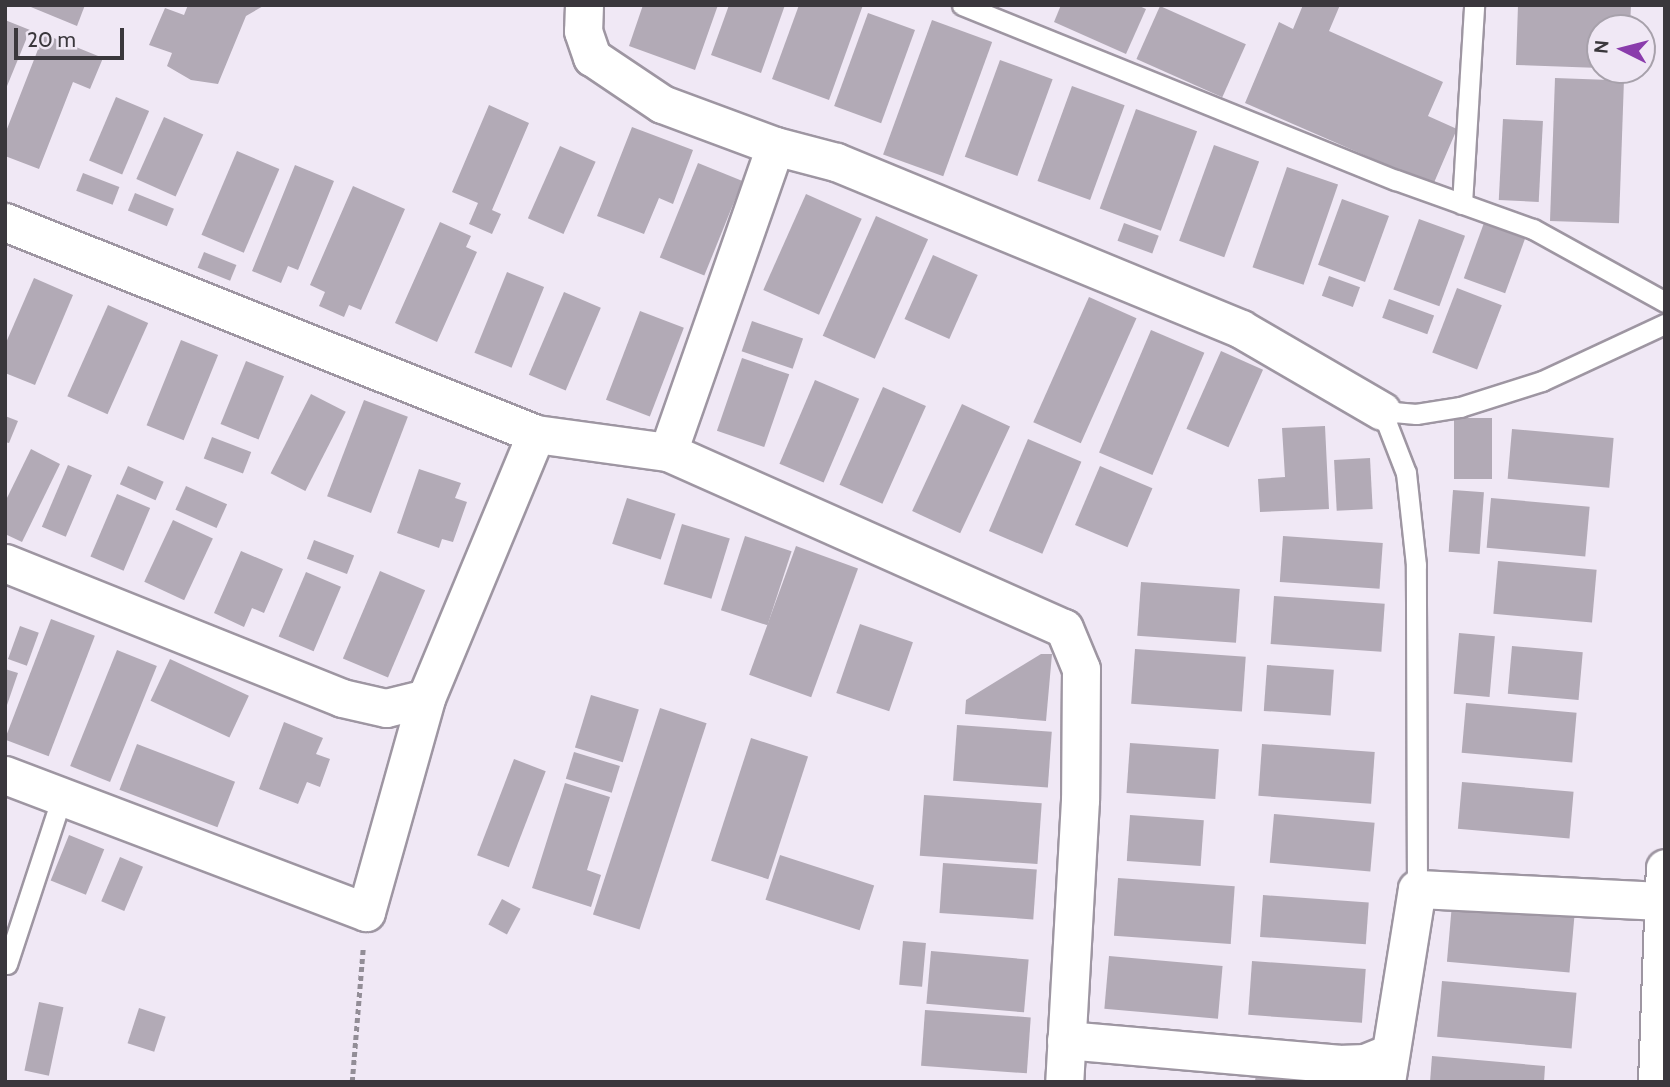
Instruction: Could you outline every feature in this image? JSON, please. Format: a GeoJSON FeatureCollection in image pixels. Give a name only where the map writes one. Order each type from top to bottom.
{"type":"FeatureCollection","features":[{"type":"Feature","properties":{"kind":"street"},"geometry":{"type":"LineString","coordinates":[[584,5],[583,31],[593,57],[662,104],[775,146],[836,162],[1241,329],[1382,411]]}},
{"type":"Feature","properties":{"kind":"street"},"geometry":{"type":"LineString","coordinates":[[668,452],[775,146]]}},
{"type":"Feature","properties":{"kind":"street"},"geometry":{"type":"LineString","coordinates":[[5,222],[536,433],[668,452],[1064,628],[1081,669],[1080,800],[1064,1082]]}},
{"type":"Feature","properties":{"kind":"street"},"geometry":{"type":"LineString","coordinates":[[5,775],[366,912],[426,698],[536,433]]}},
{"type":"Feature","properties":{"kind":"street"},"geometry":{"type":"LineString","coordinates":[[5,563],[342,698],[386,708],[426,698]]}},
{"type":"Feature","properties":{"kind":"street"},"geometry":{"type":"LineString","coordinates":[[1066,1040],[1338,1064],[1365,1063],[1387,1068],[1417,889],[1664,884],[1660,1059]]}},
{"type":"Feature","properties":{"kind":"lane"},"geometry":{"type":"LineString","coordinates":[[962,5],[1462,204],[1533,229],[1665,302]]}},
{"type":"Feature","properties":{"kind":"lane"},"geometry":{"type":"LineString","coordinates":[[1462,204],[1474,5]]}},
{"type":"Feature","properties":{"kind":"lane"},"geometry":{"type":"LineString","coordinates":[[1417,889],[1416,565],[1406,473],[1382,411],[1416,414],[1460,407],[1542,381],[1665,324]]}},
{"type":"Feature","properties":{"kind":"lane"},"geometry":{"type":"LineString","coordinates":[[7,964],[62,797]]}},
{"type":"Feature","properties":{"kind":"path"},"geometry":{"type":"LineString","coordinates":[[352,1082],[366,912]]}},
{"type":"Feature","properties":{"kind":"building"},"geometry":{"type":"Polygon","coordinates":[[[26,5],[85,5],[77,26],[26,5]]]}},
{"type":"Feature","properties":{"kind":"building"},"geometry":{"type":"Polygon","coordinates":[[[188,5],[265,5],[246,16],[218,84],[191,80],[167,66],[172,53],[149,45],[165,8],[184,15],[188,5]]]}},
{"type":"Feature","properties":{"kind":"building"},"geometry":{"type":"Polygon","coordinates":[[[643,5],[718,5],[695,70],[629,46],[643,5]]]}},
{"type":"Feature","properties":{"kind":"building"},"geometry":{"type":"Polygon","coordinates":[[[729,5],[785,5],[761,73],[711,55],[729,5]]]}},
{"type":"Feature","properties":{"kind":"building"},"geometry":{"type":"Polygon","coordinates":[[[799,5],[863,5],[829,100],[772,79],[799,5]]]}},
{"type":"Feature","properties":{"kind":"building"},"geometry":{"type":"Polygon","coordinates":[[[1061,5],[1137,5],[1146,9],[1126,54],[1054,22],[1061,5]]]}},
{"type":"Feature","properties":{"kind":"building"},"geometry":{"type":"Polygon","coordinates":[[[1303,5],[1340,5],[1329,31],[1443,82],[1428,116],[1457,129],[1433,185],[1245,103],[1279,22],[1293,29],[1303,5]]]}},
{"type":"Feature","properties":{"kind":"building"},"geometry":{"type":"Polygon","coordinates":[[[1518,5],[1631,5],[1631,14],[1586,14],[1586,68],[1516,65],[1518,5]]]}},
{"type":"Feature","properties":{"kind":"building"},"geometry":{"type":"Polygon","coordinates":[[[1160,6],[1246,44],[1222,97],[1136,59],[1160,6]]]}},
{"type":"Feature","properties":{"kind":"building"},"geometry":{"type":"Polygon","coordinates":[[[868,13],[915,30],[881,123],[834,106],[868,13]]]}},
{"type":"Feature","properties":{"kind":"building"},"geometry":{"type":"Polygon","coordinates":[[[5,20],[30,30],[5,91],[5,20]]]}},
{"type":"Feature","properties":{"kind":"building"},"geometry":{"type":"Polygon","coordinates":[[[932,20],[992,42],[943,176],[883,154],[932,20]]]}},
{"type":"Feature","properties":{"kind":"building"},"geometry":{"type":"Polygon","coordinates":[[[44,34],[103,58],[90,89],[73,82],[39,169],[5,156],[5,134],[44,34]]]}},
{"type":"Feature","properties":{"kind":"building"},"geometry":{"type":"Polygon","coordinates":[[[1000,60],[1053,79],[1017,176],[965,157],[1000,60]]]}},
{"type":"Feature","properties":{"kind":"building"},"geometry":{"type":"Polygon","coordinates":[[[1555,78],[1586,79],[1586,84],[1624,84],[1619,223],[1550,221],[1555,78]]]}},
{"type":"Feature","properties":{"kind":"building"},"geometry":{"type":"Polygon","coordinates":[[[1072,86],[1125,105],[1090,200],[1037,181],[1072,86]]]}},
{"type":"Feature","properties":{"kind":"building"},"geometry":{"type":"Polygon","coordinates":[[[116,97],[149,111],[122,175],[89,161],[116,97]]]}},
{"type":"Feature","properties":{"kind":"building"},"geometry":{"type":"Polygon","coordinates":[[[489,105],[529,123],[492,210],[501,214],[492,234],[469,224],[478,203],[452,192],[489,105]]]}},
{"type":"Feature","properties":{"kind":"building"},"geometry":{"type":"Polygon","coordinates":[[[1136,109],[1197,131],[1161,231],[1100,209],[1136,109]]]}},
{"type":"Feature","properties":{"kind":"building"},"geometry":{"type":"Polygon","coordinates":[[[164,117],[203,134],[176,197],[136,179],[164,117]]]}},
{"type":"Feature","properties":{"kind":"building"},"geometry":{"type":"Polygon","coordinates":[[[1503,119],[1543,121],[1539,202],[1499,200],[1503,119]]]}},
{"type":"Feature","properties":{"kind":"building"},"geometry":{"type":"Polygon","coordinates":[[[632,127],[693,150],[673,204],[659,198],[644,234],[597,216],[632,127]]]}},
{"type":"Feature","properties":{"kind":"building"},"geometry":{"type":"Polygon","coordinates":[[[1214,145],[1259,161],[1224,257],[1179,241],[1214,145]]]}},
{"type":"Feature","properties":{"kind":"building"},"geometry":{"type":"Polygon","coordinates":[[[560,146],[596,162],[563,234],[528,218],[560,146]]]}},
{"type":"Feature","properties":{"kind":"building"},"geometry":{"type":"Polygon","coordinates":[[[237,151],[279,169],[244,253],[201,235],[237,151]]]}},
{"type":"Feature","properties":{"kind":"building"},"geometry":{"type":"Polygon","coordinates":[[[698,163],[743,181],[704,276],[660,258],[698,163]]]}},
{"type":"Feature","properties":{"kind":"building"},"geometry":{"type":"Polygon","coordinates":[[[295,165],[334,181],[298,270],[288,266],[281,283],[252,271],[295,165]]]}},
{"type":"Feature","properties":{"kind":"building"},"geometry":{"type":"Polygon","coordinates":[[[1287,167],[1338,185],[1304,285],[1252,267],[1287,167]]]}},
{"type":"Feature","properties":{"kind":"building"},"geometry":{"type":"Polygon","coordinates":[[[83,173],[119,187],[113,205],[76,191],[83,173]]]}},
{"type":"Feature","properties":{"kind":"building"},"geometry":{"type":"Polygon","coordinates":[[[353,186],[405,209],[361,310],[349,305],[344,317],[319,306],[325,292],[310,285],[353,186]]]}},
{"type":"Feature","properties":{"kind":"building"},"geometry":{"type":"Polygon","coordinates":[[[135,193],[174,209],[167,226],[128,211],[135,193]]]}},
{"type":"Feature","properties":{"kind":"building"},"geometry":{"type":"Polygon","coordinates":[[[806,194],[862,219],[819,315],[763,290],[806,194]]]}},
{"type":"Feature","properties":{"kind":"building"},"geometry":{"type":"Polygon","coordinates":[[[1342,199],[1389,216],[1365,282],[1318,265],[1342,199]]]}},
{"type":"Feature","properties":{"kind":"building"},"geometry":{"type":"Polygon","coordinates":[[[876,216],[928,239],[875,359],[823,336],[876,216]]]}},
{"type":"Feature","properties":{"kind":"building"},"geometry":{"type":"Polygon","coordinates":[[[1419,219],[1465,236],[1439,306],[1393,289],[1419,219]]]}},
{"type":"Feature","properties":{"kind":"building"},"geometry":{"type":"Polygon","coordinates":[[[1485,220],[1526,235],[1505,293],[1464,278],[1485,220]]]}},
{"type":"Feature","properties":{"kind":"building"},"geometry":{"type":"Polygon","coordinates":[[[440,222],[471,236],[466,247],[477,252],[437,342],[395,323],[440,222]]]}},
{"type":"Feature","properties":{"kind":"building"},"geometry":{"type":"Polygon","coordinates":[[[1124,223],[1159,236],[1152,254],[1118,241],[1124,223]]]}},
{"type":"Feature","properties":{"kind":"building"},"geometry":{"type":"Polygon","coordinates":[[[204,252],[236,265],[230,281],[198,268],[204,252]]]}},
{"type":"Feature","properties":{"kind":"building"},"geometry":{"type":"Polygon","coordinates":[[[933,255],[978,275],[949,339],[905,319],[933,255]]]}},
{"type":"Feature","properties":{"kind":"building"},"geometry":{"type":"Polygon","coordinates":[[[507,272],[544,287],[511,368],[474,353],[507,272]]]}},
{"type":"Feature","properties":{"kind":"building"},"geometry":{"type":"Polygon","coordinates":[[[1329,276],[1360,287],[1353,307],[1322,296],[1329,276]]]}},
{"type":"Feature","properties":{"kind":"building"},"geometry":{"type":"Polygon","coordinates":[[[34,278],[73,295],[35,385],[5,373],[5,345],[34,278]]]}},
{"type":"Feature","properties":{"kind":"building"},"geometry":{"type":"Polygon","coordinates":[[[1457,288],[1502,305],[1477,370],[1432,352],[1457,288]]]}},
{"type":"Feature","properties":{"kind":"building"},"geometry":{"type":"Polygon","coordinates":[[[564,292],[601,308],[566,390],[529,375],[564,292]]]}},
{"type":"Feature","properties":{"kind":"building"},"geometry":{"type":"Polygon","coordinates":[[[1089,297],[1137,318],[1081,443],[1033,422],[1089,297]]]}},
{"type":"Feature","properties":{"kind":"building"},"geometry":{"type":"Polygon","coordinates":[[[1389,299],[1434,315],[1427,334],[1382,318],[1389,299]]]}},
{"type":"Feature","properties":{"kind":"building"},"geometry":{"type":"Polygon","coordinates":[[[108,305],[148,323],[108,414],[67,396],[108,305]]]}},
{"type":"Feature","properties":{"kind":"building"},"geometry":{"type":"Polygon","coordinates":[[[640,311],[684,328],[650,417],[606,400],[640,311]]]}},
{"type":"Feature","properties":{"kind":"building"},"geometry":{"type":"Polygon","coordinates":[[[752,321],[803,339],[793,369],[742,351],[752,321]]]}},
{"type":"Feature","properties":{"kind":"building"},"geometry":{"type":"Polygon","coordinates":[[[1151,330],[1204,353],[1152,475],[1099,452],[1151,330]]]}},
{"type":"Feature","properties":{"kind":"building"},"geometry":{"type":"Polygon","coordinates":[[[181,340],[218,355],[184,440],[147,425],[181,340]]]}},
{"type":"Feature","properties":{"kind":"building"},"geometry":{"type":"Polygon","coordinates":[[[1221,351],[1263,370],[1228,447],[1186,429],[1221,351]]]}},
{"type":"Feature","properties":{"kind":"building"},"geometry":{"type":"Polygon","coordinates":[[[742,358],[789,374],[764,447],[717,431],[742,358]]]}},
{"type":"Feature","properties":{"kind":"building"},"geometry":{"type":"Polygon","coordinates":[[[246,361],[284,376],[259,439],[221,424],[246,361]]]}},
{"type":"Feature","properties":{"kind":"building"},"geometry":{"type":"Polygon","coordinates":[[[815,380],[859,399],[824,483],[779,464],[815,380]]]}},
{"type":"Feature","properties":{"kind":"building"},"geometry":{"type":"Polygon","coordinates":[[[883,387],[926,406],[882,504],[839,485],[883,387]]]}},
{"type":"Feature","properties":{"kind":"building"},"geometry":{"type":"Polygon","coordinates":[[[311,394],[346,412],[305,491],[271,473],[311,394]]]}},
{"type":"Feature","properties":{"kind":"building"},"geometry":{"type":"Polygon","coordinates":[[[364,400],[408,417],[371,513],[327,496],[364,400]]]}},
{"type":"Feature","properties":{"kind":"building"},"geometry":{"type":"Polygon","coordinates":[[[962,404],[1010,426],[960,533],[912,511],[962,404]]]}},
{"type":"Feature","properties":{"kind":"building"},"geometry":{"type":"Polygon","coordinates":[[[5,416],[18,421],[9,443],[5,442],[5,416]]]}},
{"type":"Feature","properties":{"kind":"building"},"geometry":{"type":"Polygon","coordinates":[[[1454,418],[1492,418],[1492,479],[1454,479],[1454,418]]]}},
{"type":"Feature","properties":{"kind":"building"},"geometry":{"type":"Polygon","coordinates":[[[1325,426],[1329,509],[1260,512],[1258,479],[1285,477],[1282,428],[1325,426]]]}},
{"type":"Feature","properties":{"kind":"building"},"geometry":{"type":"Polygon","coordinates":[[[1512,429],[1614,438],[1609,488],[1508,479],[1512,429]]]}},
{"type":"Feature","properties":{"kind":"building"},"geometry":{"type":"Polygon","coordinates":[[[212,437],[251,452],[243,474],[204,458],[212,437]]]}},
{"type":"Feature","properties":{"kind":"building"},"geometry":{"type":"Polygon","coordinates":[[[1028,439],[1081,462],[1042,554],[989,531],[1028,439]]]}},
{"type":"Feature","properties":{"kind":"building"},"geometry":{"type":"Polygon","coordinates":[[[31,449],[60,464],[22,542],[5,534],[5,502],[31,449]]]}},
{"type":"Feature","properties":{"kind":"building"},"geometry":{"type":"Polygon","coordinates":[[[1370,458],[1373,509],[1337,511],[1334,460],[1370,458]]]}},
{"type":"Feature","properties":{"kind":"building"},"geometry":{"type":"Polygon","coordinates":[[[68,465],[92,475],[66,537],[42,527],[68,465]]]}},
{"type":"Feature","properties":{"kind":"building"},"geometry":{"type":"Polygon","coordinates":[[[128,466],[164,482],[155,500],[120,484],[128,466]]]}},
{"type":"Feature","properties":{"kind":"building"},"geometry":{"type":"Polygon","coordinates":[[[1100,466],[1152,488],[1127,547],[1075,525],[1100,466]]]}},
{"type":"Feature","properties":{"kind":"building"},"geometry":{"type":"Polygon","coordinates":[[[419,469],[461,483],[455,498],[467,502],[453,542],[442,539],[439,548],[397,533],[419,469]]]}},
{"type":"Feature","properties":{"kind":"building"},"geometry":{"type":"Polygon","coordinates":[[[186,486],[227,504],[217,528],[175,510],[186,486]]]}},
{"type":"Feature","properties":{"kind":"building"},"geometry":{"type":"Polygon","coordinates":[[[1453,490],[1484,492],[1480,554],[1449,552],[1453,490]]]}},
{"type":"Feature","properties":{"kind":"building"},"geometry":{"type":"Polygon","coordinates":[[[117,494],[150,508],[124,571],[90,557],[117,494]]]}},
{"type":"Feature","properties":{"kind":"building"},"geometry":{"type":"Polygon","coordinates":[[[627,498],[676,514],[661,559],[612,544],[627,498]]]}},
{"type":"Feature","properties":{"kind":"building"},"geometry":{"type":"Polygon","coordinates":[[[1491,498],[1590,507],[1585,556],[1487,548],[1491,498]]]}},
{"type":"Feature","properties":{"kind":"building"},"geometry":{"type":"Polygon","coordinates":[[[173,520],[213,539],[184,600],[144,582],[173,520]]]}},
{"type":"Feature","properties":{"kind":"building"},"geometry":{"type":"Polygon","coordinates":[[[682,524],[730,539],[711,599],[664,584],[682,524]]]}},
{"type":"Feature","properties":{"kind":"building"},"geometry":{"type":"Polygon","coordinates":[[[745,536],[792,551],[767,625],[721,610],[745,536]]]}},
{"type":"Feature","properties":{"kind":"building"},"geometry":{"type":"Polygon","coordinates":[[[1283,536],[1383,543],[1380,589],[1280,582],[1283,536]]]}},
{"type":"Feature","properties":{"kind":"building"},"geometry":{"type":"Polygon","coordinates":[[[314,540],[354,555],[347,574],[307,559],[314,540]]]}},
{"type":"Feature","properties":{"kind":"building"},"geometry":{"type":"Polygon","coordinates":[[[796,546],[858,569],[811,697],[749,675],[796,546]]]}},
{"type":"Feature","properties":{"kind":"building"},"geometry":{"type":"Polygon","coordinates":[[[241,551],[283,569],[264,613],[252,608],[244,627],[214,613],[241,551]]]}},
{"type":"Feature","properties":{"kind":"building"},"geometry":{"type":"Polygon","coordinates":[[[1498,561],[1597,570],[1592,622],[1493,614],[1498,561]]]}},
{"type":"Feature","properties":{"kind":"building"},"geometry":{"type":"Polygon","coordinates":[[[380,571],[425,590],[388,678],[343,658],[380,571]]]}},
{"type":"Feature","properties":{"kind":"building"},"geometry":{"type":"Polygon","coordinates":[[[306,572],[341,587],[314,651],[279,636],[306,572]]]}},
{"type":"Feature","properties":{"kind":"building"},"geometry":{"type":"Polygon","coordinates":[[[1141,582],[1240,589],[1236,643],[1137,636],[1141,582]]]}},
{"type":"Feature","properties":{"kind":"building"},"geometry":{"type":"Polygon","coordinates":[[[1274,596],[1385,604],[1381,652],[1271,644],[1274,596]]]}},
{"type":"Feature","properties":{"kind":"building"},"geometry":{"type":"Polygon","coordinates":[[[51,619],[95,636],[49,756],[5,739],[51,619]]]}},
{"type":"Feature","properties":{"kind":"building"},"geometry":{"type":"Polygon","coordinates":[[[860,624],[913,642],[889,711],[836,693],[860,624]]]}},
{"type":"Feature","properties":{"kind":"building"},"geometry":{"type":"Polygon","coordinates":[[[20,626],[39,633],[27,666],[8,659],[20,626]]]}},
{"type":"Feature","properties":{"kind":"building"},"geometry":{"type":"Polygon","coordinates":[[[1459,633],[1495,636],[1490,697],[1454,694],[1459,633]]]}},
{"type":"Feature","properties":{"kind":"building"},"geometry":{"type":"Polygon","coordinates":[[[1512,646],[1583,652],[1579,700],[1508,694],[1512,646]]]}},
{"type":"Feature","properties":{"kind":"building"},"geometry":{"type":"Polygon","coordinates":[[[1135,649],[1246,657],[1242,712],[1131,704],[1135,649]]]}},
{"type":"Feature","properties":{"kind":"building"},"geometry":{"type":"Polygon","coordinates":[[[117,650],[157,666],[110,782],[70,766],[117,650]]]}},
{"type":"Feature","properties":{"kind":"building"},"geometry":{"type":"Polygon","coordinates":[[[1041,654],[1052,654],[1046,721],[965,714],[966,700],[1041,654]]]}},
{"type":"Feature","properties":{"kind":"building"},"geometry":{"type":"Polygon","coordinates":[[[170,659],[249,696],[229,737],[151,701],[170,659]]]}},
{"type":"Feature","properties":{"kind":"building"},"geometry":{"type":"Polygon","coordinates":[[[1267,665],[1334,670],[1331,716],[1264,711],[1267,665]]]}},
{"type":"Feature","properties":{"kind":"building"},"geometry":{"type":"Polygon","coordinates":[[[5,669],[18,673],[6,708],[5,708],[5,669]]]}},
{"type":"Feature","properties":{"kind":"building"},"geometry":{"type":"Polygon","coordinates":[[[591,695],[639,710],[623,762],[575,748],[591,695]]]}},
{"type":"Feature","properties":{"kind":"building"},"geometry":{"type":"Polygon","coordinates":[[[1466,703],[1577,713],[1572,762],[1462,753],[1466,703]]]}},
{"type":"Feature","properties":{"kind":"building"},"geometry":{"type":"Polygon","coordinates":[[[660,708],[707,723],[640,930],[593,914],[660,708]]]}},
{"type":"Feature","properties":{"kind":"building"},"geometry":{"type":"Polygon","coordinates":[[[284,722],[323,738],[316,754],[330,759],[320,787],[307,782],[298,804],[259,789],[284,722]]]}},
{"type":"Feature","properties":{"kind":"building"},"geometry":{"type":"Polygon","coordinates":[[[957,725],[1052,732],[1048,787],[953,781],[957,725]]]}},
{"type":"Feature","properties":{"kind":"building"},"geometry":{"type":"Polygon","coordinates":[[[751,738],[808,757],[768,879],[711,861],[751,738]]]}},
{"type":"Feature","properties":{"kind":"building"},"geometry":{"type":"Polygon","coordinates":[[[1130,743],[1219,749],[1215,799],[1127,793],[1130,743]]]}},
{"type":"Feature","properties":{"kind":"building"},"geometry":{"type":"Polygon","coordinates":[[[137,744],[235,782],[217,827],[119,790],[137,744]]]}},
{"type":"Feature","properties":{"kind":"building"},"geometry":{"type":"Polygon","coordinates":[[[1262,744],[1375,752],[1371,804],[1258,796],[1262,744]]]}},
{"type":"Feature","properties":{"kind":"building"},"geometry":{"type":"Polygon","coordinates":[[[574,752],[620,766],[612,793],[566,779],[574,752]]]}},
{"type":"Feature","properties":{"kind":"building"},"geometry":{"type":"Polygon","coordinates":[[[514,759],[546,771],[509,867],[477,855],[514,759]]]}},
{"type":"Feature","properties":{"kind":"building"},"geometry":{"type":"Polygon","coordinates":[[[1462,782],[1574,792],[1569,839],[1458,829],[1462,782]]]}},
{"type":"Feature","properties":{"kind":"building"},"geometry":{"type":"Polygon","coordinates":[[[565,783],[610,797],[587,870],[601,875],[591,907],[532,888],[565,783]]]}},
{"type":"Feature","properties":{"kind":"building"},"geometry":{"type":"Polygon","coordinates":[[[924,795],[1042,803],[1037,864],[920,856],[924,795]]]}},
{"type":"Feature","properties":{"kind":"building"},"geometry":{"type":"Polygon","coordinates":[[[1274,814],[1375,823],[1370,872],[1270,863],[1274,814]]]}},
{"type":"Feature","properties":{"kind":"building"},"geometry":{"type":"Polygon","coordinates":[[[1130,815],[1204,820],[1201,866],[1127,861],[1130,815]]]}},
{"type":"Feature","properties":{"kind":"building"},"geometry":{"type":"Polygon","coordinates":[[[69,835],[104,849],[86,895],[51,880],[69,835]]]}},
{"type":"Feature","properties":{"kind":"building"},"geometry":{"type":"Polygon","coordinates":[[[780,855],[874,886],[860,930],[765,900],[780,855]]]}},
{"type":"Feature","properties":{"kind":"building"},"geometry":{"type":"Polygon","coordinates":[[[120,857],[143,867],[124,911],[101,901],[120,857]]]}},
{"type":"Feature","properties":{"kind":"building"},"geometry":{"type":"Polygon","coordinates":[[[943,863],[1037,870],[1033,919],[940,913],[943,863]]]}},
{"type":"Feature","properties":{"kind":"building"},"geometry":{"type":"Polygon","coordinates":[[[1118,878],[1235,886],[1231,944],[1114,936],[1118,878]]]}},
{"type":"Feature","properties":{"kind":"building"},"geometry":{"type":"Polygon","coordinates":[[[1263,895],[1369,902],[1366,944],[1260,937],[1263,895]]]}},
{"type":"Feature","properties":{"kind":"building"},"geometry":{"type":"Polygon","coordinates":[[[502,899],[521,909],[507,934],[488,925],[502,899]]]}},
{"type":"Feature","properties":{"kind":"building"},"geometry":{"type":"Polygon","coordinates":[[[1452,904],[1575,915],[1569,972],[1447,962],[1452,904]]]}},
{"type":"Feature","properties":{"kind":"building"},"geometry":{"type":"Polygon","coordinates":[[[903,941],[926,943],[922,987],[899,985],[903,941]]]}},
{"type":"Feature","properties":{"kind":"building"},"geometry":{"type":"Polygon","coordinates":[[[931,951],[1029,960],[1024,1012],[926,1004],[931,951]]]}},
{"type":"Feature","properties":{"kind":"building"},"geometry":{"type":"Polygon","coordinates":[[[1109,956],[1223,966],[1218,1019],[1104,1009],[1109,956]]]}},
{"type":"Feature","properties":{"kind":"building"},"geometry":{"type":"Polygon","coordinates":[[[1252,961],[1366,969],[1362,1023],[1248,1015],[1252,961]]]}},
{"type":"Feature","properties":{"kind":"building"},"geometry":{"type":"Polygon","coordinates":[[[1442,981],[1576,993],[1572,1049],[1437,1037],[1442,981]]]}},
{"type":"Feature","properties":{"kind":"building"},"geometry":{"type":"Polygon","coordinates":[[[39,1002],[63,1007],[49,1076],[24,1070],[39,1002]]]}},
{"type":"Feature","properties":{"kind":"building"},"geometry":{"type":"Polygon","coordinates":[[[139,1008],[166,1017],[154,1052],[128,1043],[139,1008]]]}},
{"type":"Feature","properties":{"kind":"building"},"geometry":{"type":"Polygon","coordinates":[[[925,1010],[1031,1017],[1027,1073],[921,1066],[925,1010]]]}},
{"type":"Feature","properties":{"kind":"building"},"geometry":{"type":"Polygon","coordinates":[[[1432,1056],[1545,1066],[1544,1082],[1430,1082],[1432,1056]]]}},
{"type":"Feature","properties":{"kind":"building"},"geometry":{"type":"Polygon","coordinates":[[[1257,1064],[1376,1082],[1255,1082],[1257,1064]]]}}]}
